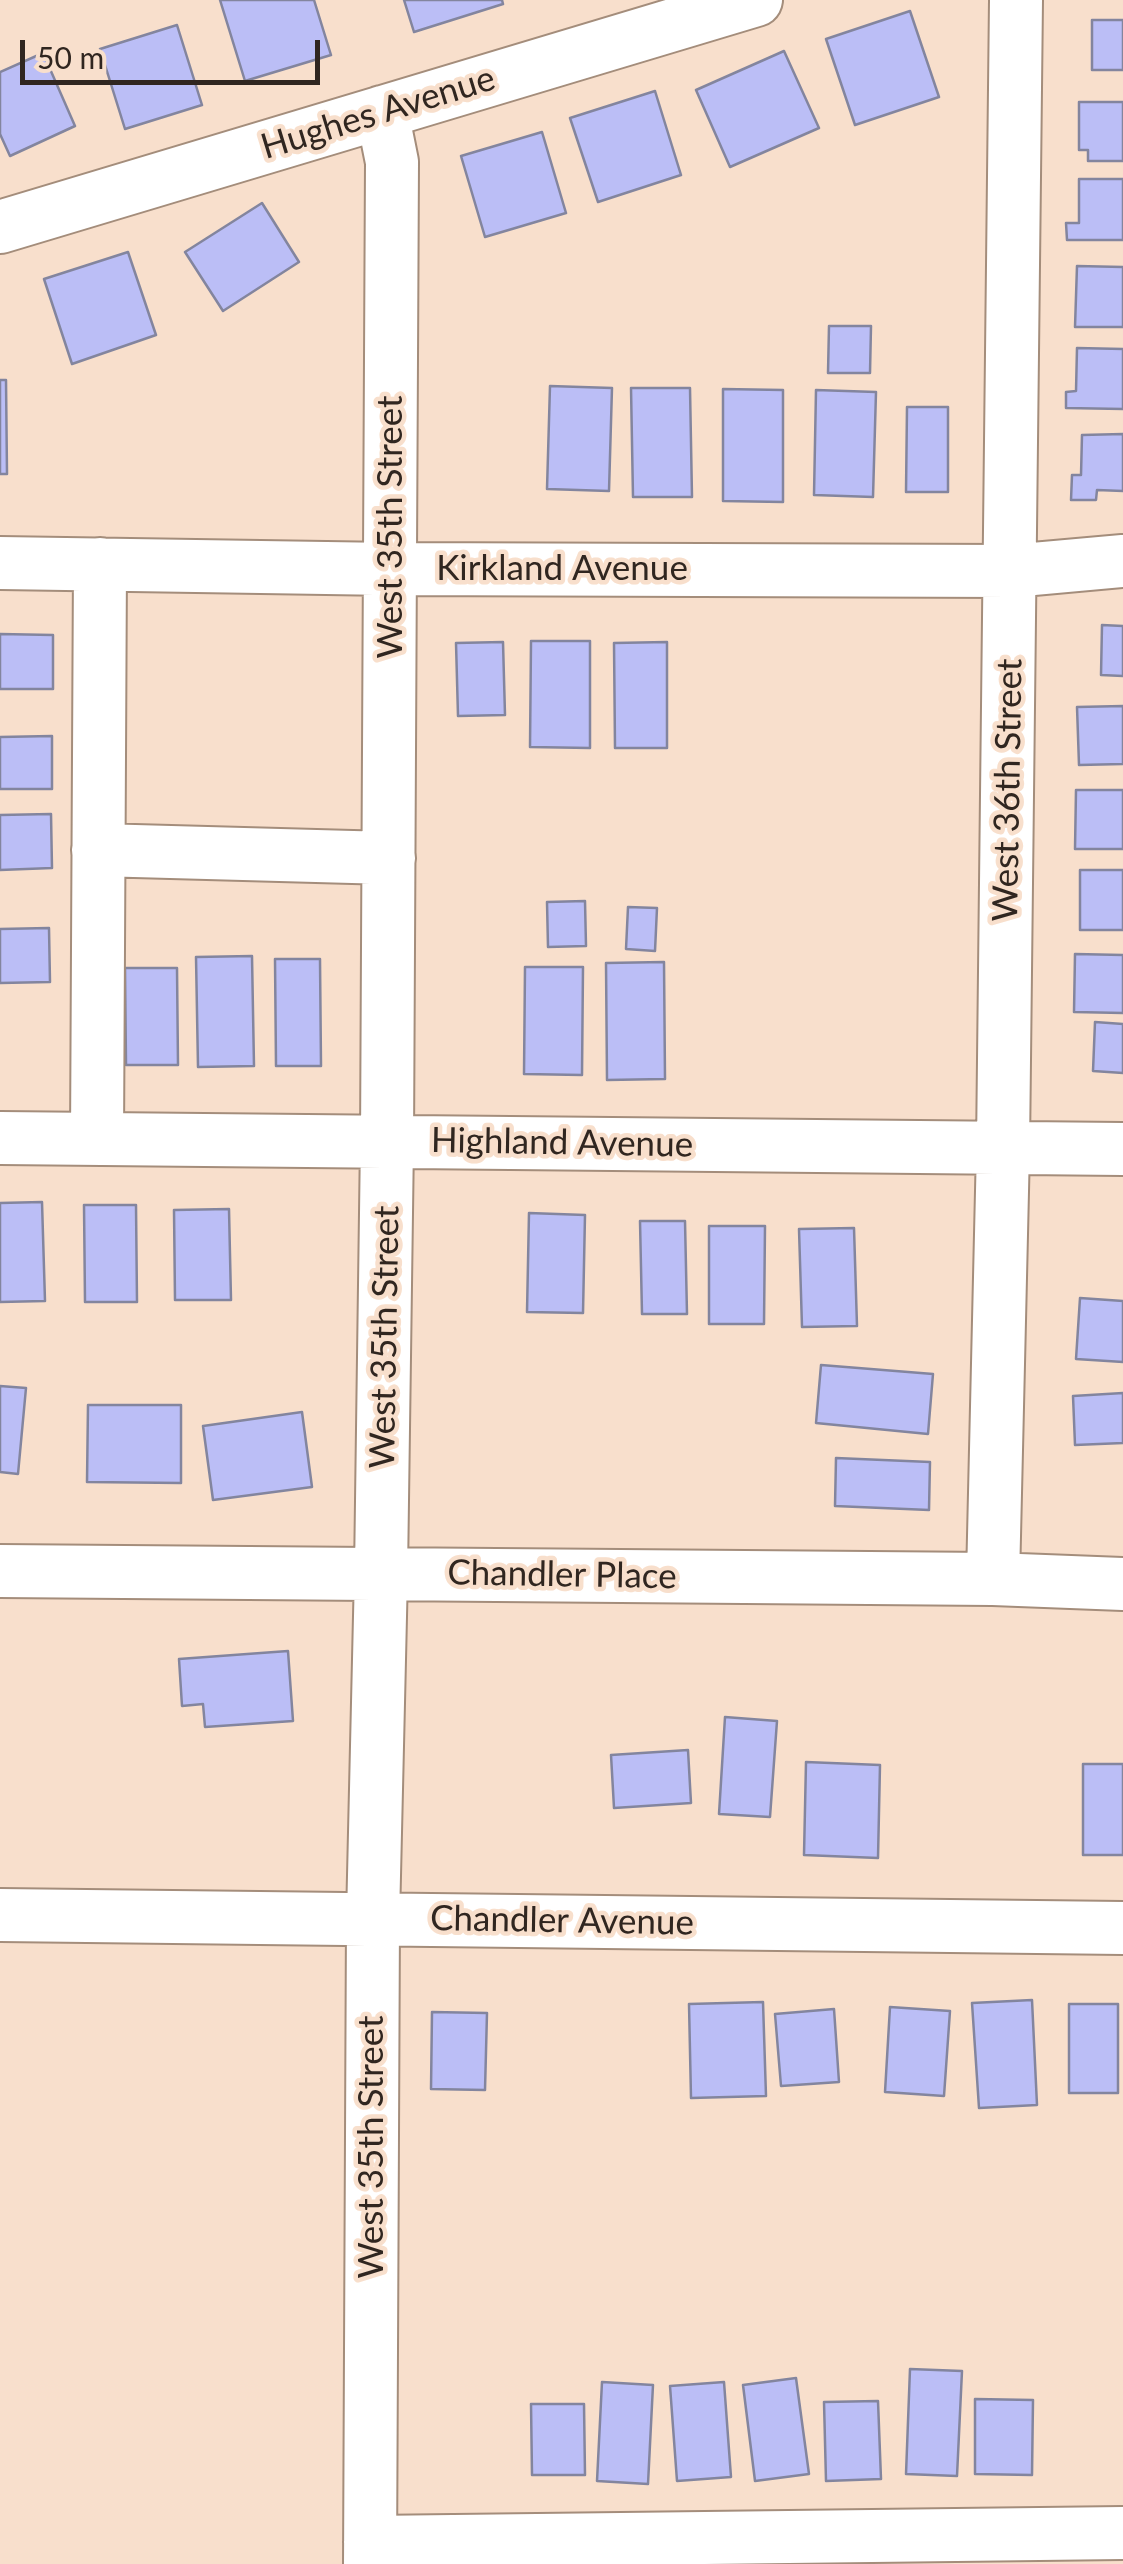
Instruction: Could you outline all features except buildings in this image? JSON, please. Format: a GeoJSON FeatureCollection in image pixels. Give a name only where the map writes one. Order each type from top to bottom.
{"type":"FeatureCollection","features":[{"type":"Feature","properties":{"kind":"street","name":"Hughes Avenue"},"geometry":{"type":"LineString","coordinates":[[0,227],[756,0]]}},
{"type":"Feature","properties":{"kind":"street","name":"West 36th Street"},"geometry":{"type":"LineString","coordinates":[[993,1579],[1003,1148],[1016,0]]}},
{"type":"Feature","properties":{"kind":"street","name":"West 35th Street"},"geometry":{"type":"LineString","coordinates":[[370,2553],[391,569],[392,162],[382,112]]}},
{"type":"Feature","properties":{"kind":"street","name":"Kirkland Avenue"},"geometry":{"type":"LineString","coordinates":[[0,563],[1011,571],[1123,561]]}},
{"type":"Feature","properties":{"kind":"street"},"geometry":{"type":"LineString","coordinates":[[97,1139],[100,564]]}},
{"type":"Feature","properties":{"kind":"street"},"geometry":{"type":"LineString","coordinates":[[98,850],[389,858]]}},
{"type":"Feature","properties":{"kind":"street","name":"Highland Avenue"},"geometry":{"type":"LineString","coordinates":[[0,1138],[1123,1149]]}},
{"type":"Feature","properties":{"kind":"street","name":"Chandler Place"},"geometry":{"type":"LineString","coordinates":[[0,1571],[993,1579],[1123,1584]]}},
{"type":"Feature","properties":{"kind":"street","name":"Chandler Avenue"},"geometry":{"type":"LineString","coordinates":[[0,1915],[1123,1928]]}},
{"type":"Feature","properties":{"kind":"street"},"geometry":{"type":"LineString","coordinates":[[370,2553],[1123,2533]]}}]}
